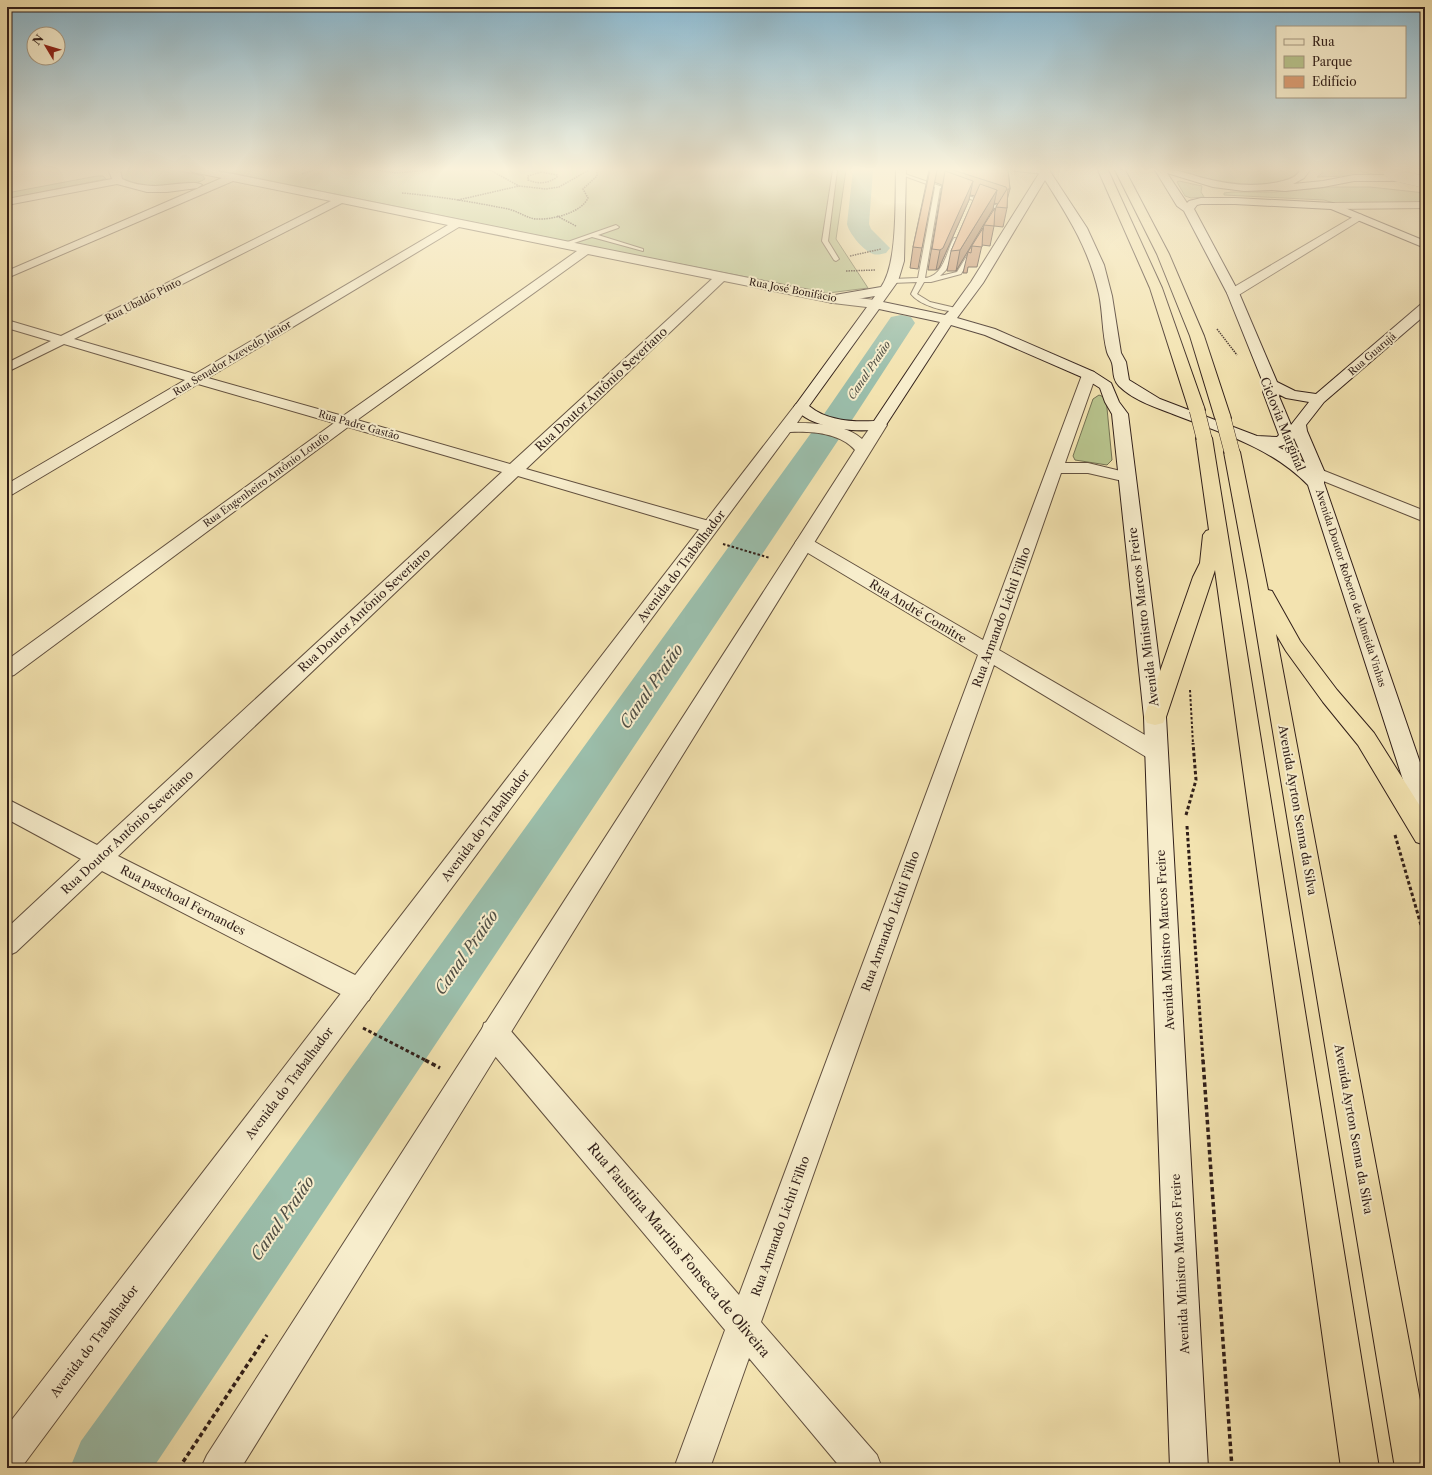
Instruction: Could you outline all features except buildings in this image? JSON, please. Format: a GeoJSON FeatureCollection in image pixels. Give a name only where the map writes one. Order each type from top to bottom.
{"type":"FeatureCollection","features":[{"type":"Feature","properties":{"kind":"highway"},"geometry":{"type":"LineString","coordinates":[[1134,239],[1156,288],[1197,410],[1204,438],[1360,1468]]}},
{"type":"Feature","properties":{"kind":"highway","name":"Avenida Ayrton Senna da Silva"},"geometry":{"type":"LineString","coordinates":[[1155,239],[1197,336],[1223,418],[1232,452],[1257,581],[1414,1468]]}},
{"type":"Feature","properties":{"kind":"highway"},"geometry":{"type":"LineString","coordinates":[[1154,717],[1202,577],[1209,563],[1215,506]]}},
{"type":"Feature","properties":{"kind":"highway"},"geometry":{"type":"LineString","coordinates":[[1257,581],[1293,646],[1330,696],[1366,739],[1425,835]]}},
{"type":"Feature","properties":{"kind":"main road"},"geometry":{"type":"LineString","coordinates":[[833,299],[891,280],[895,239]]}},
{"type":"Feature","properties":{"kind":"main road"},"geometry":{"type":"LineString","coordinates":[[220,1468],[804,543],[853,437],[879,424],[953,315],[977,283],[1004,239]]}},
{"type":"Feature","properties":{"kind":"main road"},"geometry":{"type":"LineString","coordinates":[[1086,239],[1093,254],[1106,296],[1096,362],[1112,402],[1120,414],[1124,406],[1129,404],[1156,402]]}},
{"type":"Feature","properties":{"kind":"main road"},"geometry":{"type":"LineString","coordinates":[[1205,239],[1233,293],[1271,385],[1270,392],[1287,435],[1286,439],[1280,442],[1255,441]]}},
{"type":"Feature","properties":{"kind":"main road"},"geometry":{"type":"LineString","coordinates":[[1410,239],[1425,245]]}},
{"type":"Feature","properties":{"kind":"main road","name":"Avenida do Trabalhador"},"geometry":{"type":"LineString","coordinates":[[7,1456],[360,991],[718,536],[785,428],[809,417],[866,316],[891,280]]}},
{"type":"Feature","properties":{"kind":"main road"},"geometry":{"type":"LineString","coordinates":[[833,299],[857,308],[866,316]]}},
{"type":"Feature","properties":{"kind":"main road"},"geometry":{"type":"LineString","coordinates":[[875,304],[985,319],[1096,362]]}},
{"type":"Feature","properties":{"kind":"main road","name":"Rua Guarujá"},"geometry":{"type":"LineString","coordinates":[[1319,399],[1425,308]]}},
{"type":"Feature","properties":{"kind":"main road"},"geometry":{"type":"LineString","coordinates":[[953,315],[1070,367],[1096,362],[1119,362],[1123,382],[1134,390],[1156,402],[1255,441],[1286,457],[1317,478]]}},
{"type":"Feature","properties":{"kind":"main road"},"geometry":{"type":"LineString","coordinates":[[1271,385],[1291,396],[1319,399]]}},
{"type":"Feature","properties":{"kind":"main road","name":"Avenida Doutor Roberto de Almeida Vinhas"},"geometry":{"type":"LineString","coordinates":[[1319,399],[1298,425],[1299,431],[1317,478],[1425,811]]}},
{"type":"Feature","properties":{"kind":"main road","name":"Avenida Ministro Marcos Freire"},"geometry":{"type":"LineString","coordinates":[[1120,414],[1154,717],[1189,1468]]}},
{"type":"Feature","properties":{"kind":"main road"},"geometry":{"type":"LineString","coordinates":[[809,417],[853,437]]}},
{"type":"Feature","properties":{"kind":"street"},"geometry":{"type":"LineString","coordinates":[[7,275],[88,239]]}},
{"type":"Feature","properties":{"kind":"street","name":"Rua Ubaldo Pinto"},"geometry":{"type":"LineString","coordinates":[[7,368],[264,239]]}},
{"type":"Feature","properties":{"kind":"street","name":"Rua Senador Azevedo Júnior"},"geometry":{"type":"LineString","coordinates":[[7,491],[432,239]]}},
{"type":"Feature","properties":{"kind":"street","name":"Rua José Bonifácio"},"geometry":{"type":"LineString","coordinates":[[531,239],[833,299],[875,304]]}},
{"type":"Feature","properties":{"kind":"street"},"geometry":{"type":"LineString","coordinates":[[1233,293],[1322,239]]}},
{"type":"Feature","properties":{"kind":"street","name":"Rua Engenheiro Antônio Lotufo"},"geometry":{"type":"LineString","coordinates":[[7,670],[345,422],[586,250]]}},
{"type":"Feature","properties":{"kind":"street","name":"Rua Doutor Antônio Severiano"},"geometry":{"type":"LineString","coordinates":[[7,944],[721,277]]}},
{"type":"Feature","properties":{"kind":"street","name":"Rua Padre Gastão"},"geometry":{"type":"LineString","coordinates":[[7,324],[514,470],[718,536]]}},
{"type":"Feature","properties":{"kind":"street","name":"Rua Armando Lichti Filho"},"geometry":{"type":"LineString","coordinates":[[692,1468],[988,652],[1096,362]]}},
{"type":"Feature","properties":{"kind":"street"},"geometry":{"type":"LineString","coordinates":[[1056,468],[1088,468],[1127,477]]}},
{"type":"Feature","properties":{"kind":"street"},"geometry":{"type":"LineString","coordinates":[[1317,478],[1425,517]]}},
{"type":"Feature","properties":{"kind":"street","name":"Rua André Comitre"},"geometry":{"type":"LineString","coordinates":[[804,543],[1156,752]]}},
{"type":"Feature","properties":{"kind":"street","name":"Rua paschoal Fernandes"},"geometry":{"type":"LineString","coordinates":[[7,808],[100,858],[360,991]]}},
{"type":"Feature","properties":{"kind":"street","name":"Rua Faustina Martins Fonseca de Oliveira"},"geometry":{"type":"LineString","coordinates":[[494,1033],[864,1468]]}},
{"type":"Feature","properties":{"kind":"lane"},"geometry":{"type":"LineString","coordinates":[[562,245],[580,239]]}},
{"type":"Feature","properties":{"kind":"lane"},"geometry":{"type":"LineString","coordinates":[[605,239],[641,250],[623,239]]}},
{"type":"Feature","properties":{"kind":"lane"},"geometry":{"type":"LineString","coordinates":[[825,239],[825,241],[836,259]]}},
{"type":"Feature","properties":{"kind":"lane"},"geometry":{"type":"LineString","coordinates":[[929,239],[921,281],[914,291],[916,297],[919,299],[953,315]]}},
{"type":"Feature","properties":{"kind":"lane"},"geometry":{"type":"LineString","coordinates":[[931,280],[943,270],[957,239]]}},
{"type":"Feature","properties":{"kind":"lane"},"geometry":{"type":"LineString","coordinates":[[891,280],[931,280],[945,278],[959,273],[975,247]]}},
{"type":"Feature","properties":{"kind":"path"},"geometry":{"type":"LineString","coordinates":[[836,259],[881,249]]}},
{"type":"Feature","properties":{"kind":"path"},"geometry":{"type":"LineString","coordinates":[[846,271],[891,280]]}},
{"type":"Feature","properties":{"kind":"path"},"geometry":{"type":"LineString","coordinates":[[1215,327],[1239,358]]}},
{"type":"Feature","properties":{"kind":"path"},"geometry":{"type":"LineString","coordinates":[[718,536],[763,556]]}},
{"type":"Feature","properties":{"kind":"path"},"geometry":{"type":"LineString","coordinates":[[1394,830],[1425,939]]}},
{"type":"Feature","properties":{"kind":"path"},"geometry":{"type":"LineString","coordinates":[[374,1033],[424,1060]]}},
{"type":"Feature","properties":{"kind":"green space"},"geometry":{"type":"Polygon","coordinates":[[[554,239],[836,239],[868,288],[828,293],[554,239]]]}},
{"type":"Feature","properties":{"kind":"green space"},"geometry":{"type":"Polygon","coordinates":[[[1099,395],[1106,398],[1112,460],[1107,465],[1075,460],[1073,456],[1093,399],[1099,395]]]}},
{"type":"Feature","properties":{"kind":"waterway","name":"Canal Praião"},"geometry":{"type":"LineString","coordinates":[[868,239],[878,248]]}},
{"type":"Feature","properties":{"kind":"waterway","name":"Canal Praião"},"geometry":{"type":"LineString","coordinates":[[838,417],[901,323]]}},
{"type":"Feature","properties":{"kind":"waterway","name":"Canal Praião"},"geometry":{"type":"LineString","coordinates":[[108,1468],[825,436]]}}]}
